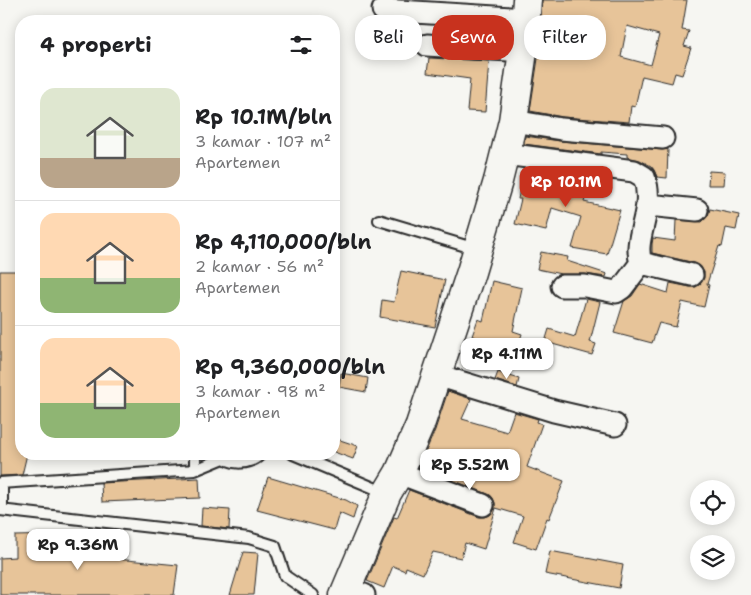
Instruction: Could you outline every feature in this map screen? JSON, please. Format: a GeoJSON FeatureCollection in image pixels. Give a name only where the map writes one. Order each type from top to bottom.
{"type":"FeatureCollection","features":[{"type":"Feature","properties":{"kind":"main road"},"geometry":{"type":"LineString","coordinates":[[351,593],[393,483],[420,425],[437,375],[505,154],[513,121],[524,51]]}},
{"type":"Feature","properties":{"kind":"street"},"geometry":{"type":"LineString","coordinates":[[383,10],[526,9]]}},
{"type":"Feature","properties":{"kind":"street"},"geometry":{"type":"LineString","coordinates":[[427,45],[524,51]]}},
{"type":"Feature","properties":{"kind":"street"},"geometry":{"type":"LineString","coordinates":[[513,121],[561,130],[663,138]]}},
{"type":"Feature","properties":{"kind":"street"},"geometry":{"type":"LineString","coordinates":[[505,154],[634,171],[644,177],[648,186],[648,205],[639,245],[641,263]]}},
{"type":"Feature","properties":{"kind":"street"},"geometry":{"type":"LineString","coordinates":[[648,205],[697,210]]}},
{"type":"Feature","properties":{"kind":"street"},"geometry":{"type":"LineString","coordinates":[[641,263],[692,275]]}},
{"type":"Feature","properties":{"kind":"street"},"geometry":{"type":"LineString","coordinates":[[562,286],[585,286],[616,292],[622,288],[641,263]]}},
{"type":"Feature","properties":{"kind":"street"},"geometry":{"type":"LineString","coordinates":[[437,375],[554,411],[615,425]]}},
{"type":"Feature","properties":{"kind":"street"},"geometry":{"type":"LineString","coordinates":[[393,483],[483,505]]}},
{"type":"Feature","properties":{"kind":"lane"},"geometry":{"type":"LineString","coordinates":[[379,220],[477,249]]}},
{"type":"Feature","properties":{"kind":"lane"},"geometry":{"type":"LineString","coordinates":[[195,460],[195,470]]}},
{"type":"Feature","properties":{"kind":"lane"},"geometry":{"type":"LineString","coordinates":[[214,460],[195,470],[1,483],[1,510],[249,538],[275,546],[285,576],[308,594]]}},
{"type":"Feature","properties":{"kind":"lane"},"geometry":{"type":"LineString","coordinates":[[230,460],[236,463],[244,463],[252,460]]}},
{"type":"Feature","properties":{"kind":"lane"},"geometry":{"type":"LineString","coordinates":[[314,460],[393,483]]}},
{"type":"Feature","properties":{"kind":"building"},"geometry":{"type":"Polygon","coordinates":[[[542,0],[687,0],[682,30],[689,31],[684,46],[691,48],[682,75],[675,73],[672,83],[642,76],[635,107],[631,106],[629,122],[563,117],[530,111],[538,60],[606,60],[606,15],[541,15],[542,0]],[[627,26],[621,57],[651,65],[659,35],[627,26]]]}},
{"type":"Feature","properties":{"kind":"building"},"geometry":{"type":"Polygon","coordinates":[[[429,58],[432,58],[432,60],[489,61],[485,112],[467,111],[470,79],[427,73],[429,58]]]}},
{"type":"Feature","properties":{"kind":"building"},"geometry":{"type":"Polygon","coordinates":[[[525,136],[560,141],[668,149],[667,178],[657,177],[651,166],[640,160],[627,157],[627,154],[601,152],[601,154],[524,144],[525,136]]]}},
{"type":"Feature","properties":{"kind":"building"},"geometry":{"type":"Polygon","coordinates":[[[524,169],[592,178],[584,202],[620,210],[607,254],[572,248],[581,217],[552,208],[546,231],[515,224],[521,199],[518,199],[524,169]]]}},
{"type":"Feature","properties":{"kind":"building"},"geometry":{"type":"Polygon","coordinates":[[[709,171],[725,172],[724,185],[708,185],[709,171]]]}},
{"type":"Feature","properties":{"kind":"building"},"geometry":{"type":"Polygon","coordinates":[[[710,209],[739,215],[736,230],[726,228],[722,247],[719,246],[707,284],[709,285],[704,307],[682,302],[676,327],[659,323],[652,343],[614,333],[624,301],[632,296],[640,284],[668,293],[670,283],[696,287],[701,283],[704,278],[704,272],[700,266],[695,263],[652,253],[652,244],[653,238],[675,241],[676,220],[702,222],[708,216],[710,209]]]}},
{"type":"Feature","properties":{"kind":"building"},"geometry":{"type":"Polygon","coordinates":[[[541,252],[568,257],[567,261],[607,274],[606,277],[585,274],[561,274],[537,269],[541,252]]]}},
{"type":"Feature","properties":{"kind":"building"},"geometry":{"type":"Polygon","coordinates":[[[0,271],[15,271],[15,460],[26,460],[22,475],[0,476],[0,271]]]}},
{"type":"Feature","properties":{"kind":"building"},"geometry":{"type":"Polygon","coordinates":[[[401,271],[445,280],[435,327],[380,317],[382,300],[394,302],[401,271]]]}},
{"type":"Feature","properties":{"kind":"building"},"geometry":{"type":"Polygon","coordinates":[[[492,281],[522,288],[513,331],[522,334],[516,351],[472,336],[478,319],[483,321],[492,281]]]}},
{"type":"Feature","properties":{"kind":"building"},"geometry":{"type":"Polygon","coordinates":[[[586,299],[600,302],[590,342],[596,344],[592,355],[545,342],[549,329],[575,337],[586,299]]]}},
{"type":"Feature","properties":{"kind":"building"},"geometry":{"type":"Polygon","coordinates":[[[498,372],[519,379],[517,387],[495,380],[498,372]]]}},
{"type":"Feature","properties":{"kind":"building"},"geometry":{"type":"Polygon","coordinates":[[[341,373],[368,378],[366,392],[340,387],[341,373]]]}},
{"type":"Feature","properties":{"kind":"building"},"geometry":{"type":"Polygon","coordinates":[[[448,391],[471,399],[462,419],[507,432],[514,412],[538,419],[537,422],[542,424],[527,467],[564,481],[549,519],[547,518],[536,549],[514,542],[523,516],[496,508],[484,549],[465,543],[461,558],[433,552],[423,574],[406,567],[405,571],[393,566],[384,588],[367,581],[394,517],[397,518],[409,490],[479,517],[490,515],[495,509],[493,498],[488,494],[419,467],[435,430],[448,391]]]}},
{"type":"Feature","properties":{"kind":"building"},"geometry":{"type":"Polygon","coordinates":[[[340,440],[358,446],[353,459],[340,454],[340,440]]]}},
{"type":"Feature","properties":{"kind":"building"},"geometry":{"type":"Polygon","coordinates":[[[268,477],[346,500],[357,506],[353,519],[339,513],[334,530],[257,510],[268,477]]]}},
{"type":"Feature","properties":{"kind":"building"},"geometry":{"type":"Polygon","coordinates":[[[199,478],[200,498],[102,502],[101,483],[199,478]]]}},
{"type":"Feature","properties":{"kind":"building"},"geometry":{"type":"Polygon","coordinates":[[[202,508],[230,510],[229,529],[201,526],[202,508]]]}},
{"type":"Feature","properties":{"kind":"building"},"geometry":{"type":"Polygon","coordinates":[[[60,533],[75,533],[75,555],[178,565],[174,595],[0,595],[0,558],[15,557],[15,536],[60,535],[60,533]]]}},
{"type":"Feature","properties":{"kind":"building"},"geometry":{"type":"Polygon","coordinates":[[[550,551],[623,565],[619,588],[545,574],[550,551]]]}},
{"type":"Feature","properties":{"kind":"building"},"geometry":{"type":"Polygon","coordinates":[[[243,552],[258,553],[254,595],[230,595],[243,552]]]}}]}
